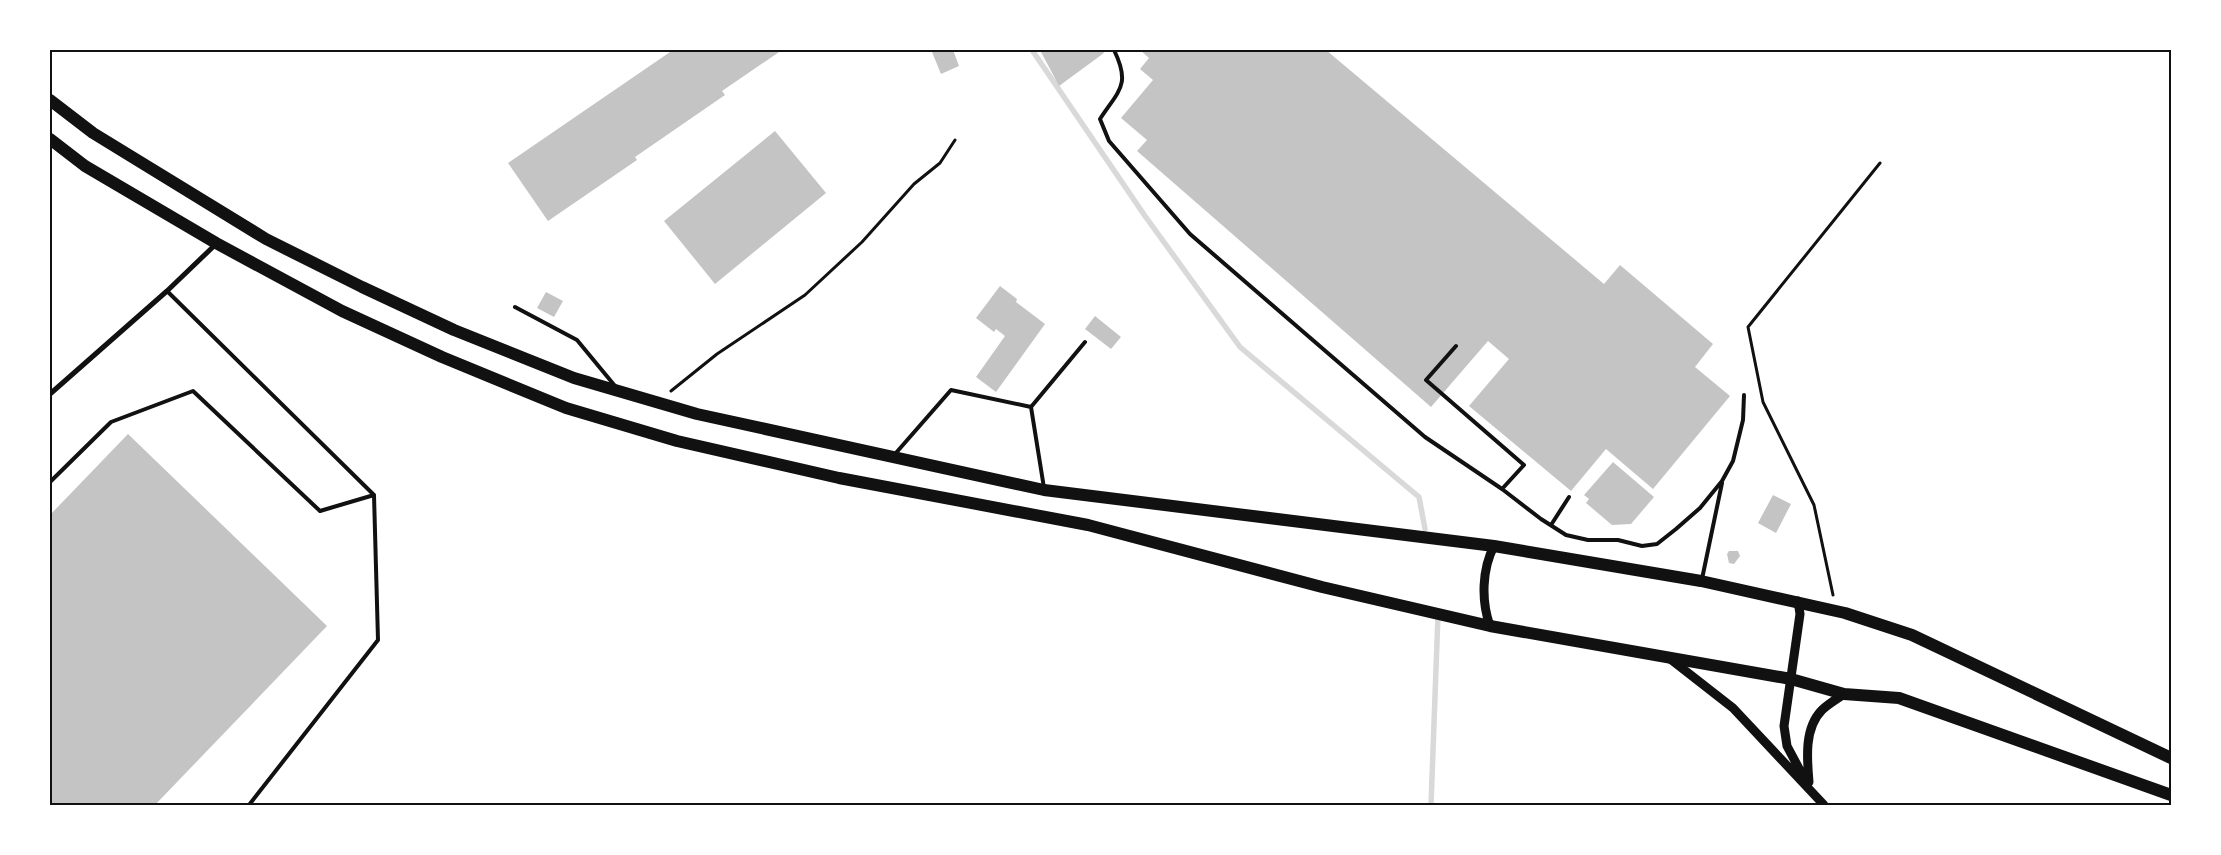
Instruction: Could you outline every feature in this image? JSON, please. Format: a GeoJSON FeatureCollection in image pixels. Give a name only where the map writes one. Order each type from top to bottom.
{"type":"FeatureCollection","features":[{"type":"Feature","properties":{"kind":"main road"},"geometry":{"type":"LineString","coordinates":[[50,100],[93,133],[275,243],[362,288],[454,330],[574,378],[697,414],[1044,490],[1494,546],[1702,581],[1836,610],[1912,635],[2171,758]]}},
{"type":"Feature","properties":{"kind":"main road"},"geometry":{"type":"LineString","coordinates":[[50,139],[85,166],[216,243],[342,311],[442,357],[566,408],[687,444],[839,478],[1088,525],[1322,587],[1490,626],[1791,679],[1844,694],[1899,698],[2171,795]]}},
{"type":"Feature","properties":{"kind":"street"},"geometry":{"type":"LineString","coordinates":[[50,394],[167,292],[216,243]]}},
{"type":"Feature","properties":{"kind":"street"},"geometry":{"type":"LineString","coordinates":[[1490,626],[1484,608],[1485,584],[1488,557],[1494,546]]}},
{"type":"Feature","properties":{"kind":"street"},"geometry":{"type":"LineString","coordinates":[[1798,601],[1800,614],[1784,726],[1787,746],[1809,787]]}},
{"type":"Feature","properties":{"kind":"street"},"geometry":{"type":"LineString","coordinates":[[1669,658],[1733,708],[1824,805]]}},
{"type":"Feature","properties":{"kind":"street"},"geometry":{"type":"LineString","coordinates":[[1809,787],[1806,751],[1814,721],[1822,710],[1844,694]]}},
{"type":"Feature","properties":{"kind":"lane"},"geometry":{"type":"LineString","coordinates":[[1114,50],[1122,67],[1123,84],[1100,119],[1109,141],[1190,234],[1425,437],[1566,535],[1588,540],[1618,540],[1642,546],[1657,544],[1700,508],[1722,482],[1733,461],[1743,420],[1744,395]]}},
{"type":"Feature","properties":{"kind":"lane"},"geometry":{"type":"LineString","coordinates":[[167,292],[374,495],[378,640],[249,805]]}},
{"type":"Feature","properties":{"kind":"lane"},"geometry":{"type":"LineString","coordinates":[[516,307],[577,340],[620,392]]}},
{"type":"Feature","properties":{"kind":"lane"},"geometry":{"type":"LineString","coordinates":[[1044,490],[1032,408],[1085,342]]}},
{"type":"Feature","properties":{"kind":"lane"},"geometry":{"type":"LineString","coordinates":[[1456,346],[1426,380],[1524,464],[1502,489]]}},
{"type":"Feature","properties":{"kind":"lane"},"geometry":{"type":"LineString","coordinates":[[893,457],[951,390],[1032,408]]}},
{"type":"Feature","properties":{"kind":"lane"},"geometry":{"type":"LineString","coordinates":[[50,482],[111,422],[194,391],[320,511],[374,495]]}},
{"type":"Feature","properties":{"kind":"lane"},"geometry":{"type":"LineString","coordinates":[[1702,581],[1722,482]]}},
{"type":"Feature","properties":{"kind":"lane"},"geometry":{"type":"LineString","coordinates":[[1551,526],[1569,496]]}},
{"type":"Feature","properties":{"kind":"path"},"geometry":{"type":"LineString","coordinates":[[657,402],[717,354],[805,294],[862,242],[914,184],[940,163],[955,140]]}},
{"type":"Feature","properties":{"kind":"path"},"geometry":{"type":"LineString","coordinates":[[1836,610],[1814,505],[1763,402],[1748,327],[1880,164]]}},
{"type":"Feature","properties":{"kind":"building"},"geometry":{"type":"Polygon","coordinates":[[[673,50],[782,50],[722,91],[725,95],[635,157],[637,160],[548,221],[508,163],[673,50]]]}},
{"type":"Feature","properties":{"kind":"building"},"geometry":{"type":"Polygon","coordinates":[[[937,50],[953,50],[959,66],[941,74],[932,52],[937,50]]]}},
{"type":"Feature","properties":{"kind":"building"},"geometry":{"type":"Polygon","coordinates":[[[1040,50],[1102,50],[1104,53],[1059,86],[1040,50]]]}},
{"type":"Feature","properties":{"kind":"building"},"geometry":{"type":"Polygon","coordinates":[[[1140,50],[1326,50],[1604,284],[1620,265],[1713,344],[1695,367],[1730,396],[1653,489],[1606,449],[1571,491],[1469,406],[1509,359],[1488,341],[1431,407],[1137,151],[1147,140],[1121,118],[1153,80],[1140,69],[1149,58],[1140,50]]]}},
{"type":"Feature","properties":{"kind":"building"},"geometry":{"type":"Polygon","coordinates":[[[775,131],[826,193],[715,284],[664,221],[775,131]]]}},
{"type":"Feature","properties":{"kind":"building"},"geometry":{"type":"Polygon","coordinates":[[[1000,286],[1017,299],[1016,302],[1045,324],[996,392],[976,377],[1005,336],[996,329],[994,332],[976,318],[1000,286]]]}},
{"type":"Feature","properties":{"kind":"building"},"geometry":{"type":"Polygon","coordinates":[[[546,292],[563,301],[554,317],[537,308],[546,292]]]}},
{"type":"Feature","properties":{"kind":"building"},"geometry":{"type":"Polygon","coordinates":[[[1095,316],[1121,337],[1111,349],[1085,329],[1095,316]]]}},
{"type":"Feature","properties":{"kind":"building"},"geometry":{"type":"Polygon","coordinates":[[[128,434],[327,626],[155,805],[50,805],[50,515],[128,434]]]}},
{"type":"Feature","properties":{"kind":"building"},"geometry":{"type":"Polygon","coordinates":[[[1613,462],[1654,497],[1631,524],[1612,525],[1586,503],[1589,499],[1584,495],[1613,462]]]}},
{"type":"Feature","properties":{"kind":"building"},"geometry":{"type":"Polygon","coordinates":[[[1773,495],[1791,504],[1776,533],[1758,523],[1773,495]]]}},
{"type":"Feature","properties":{"kind":"building"},"geometry":{"type":"Polygon","coordinates":[[[1729,551],[1738,551],[1740,556],[1734,564],[1729,563],[1727,554],[1729,551]]]}},
{"type":"Feature","properties":{"kind":"waterway"},"geometry":{"type":"LineString","coordinates":[[1032,50],[1145,216],[1240,347],[1419,497],[1425,529]]}},
{"type":"Feature","properties":{"kind":"waterway"},"geometry":{"type":"LineString","coordinates":[[1431,805],[1438,615]]}}]}
